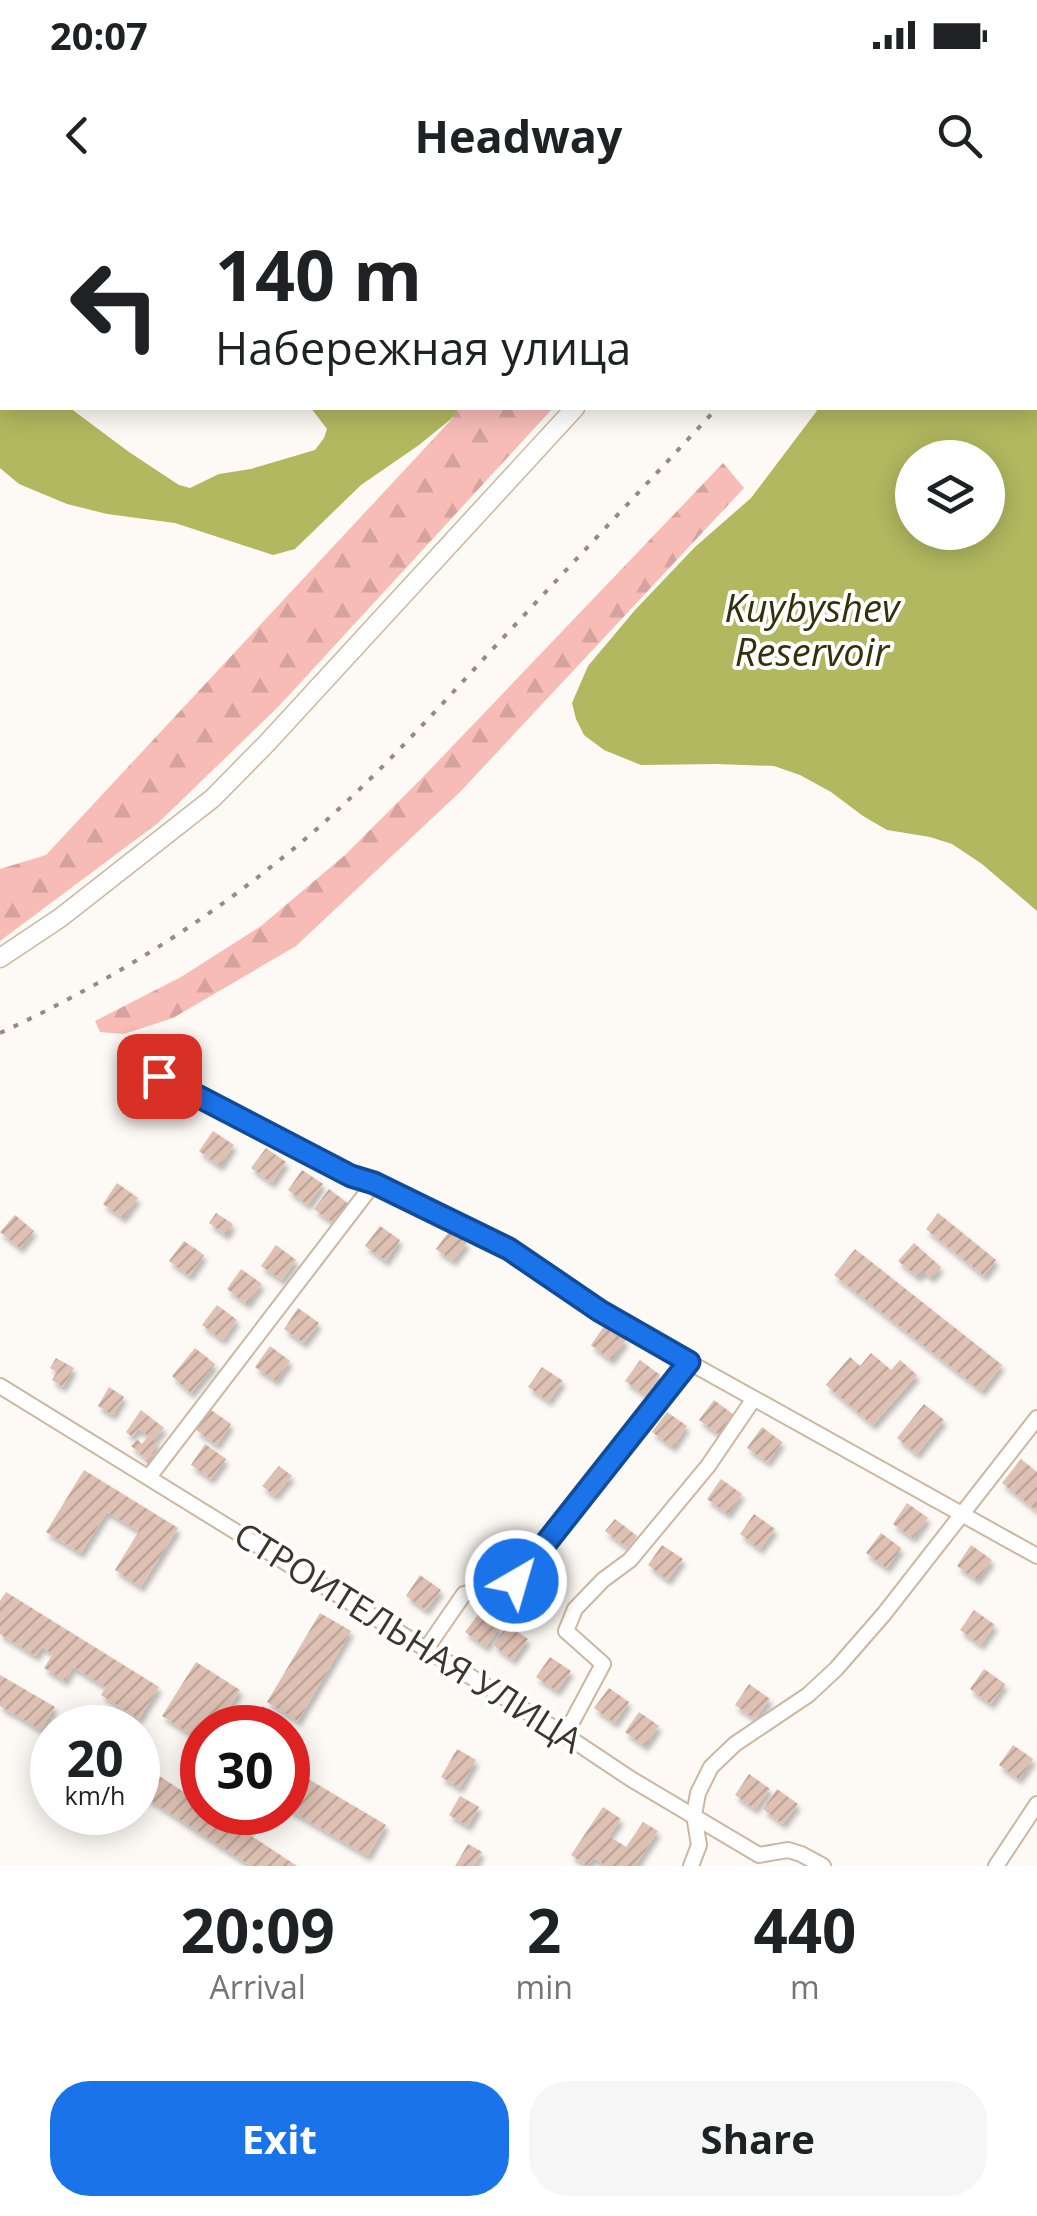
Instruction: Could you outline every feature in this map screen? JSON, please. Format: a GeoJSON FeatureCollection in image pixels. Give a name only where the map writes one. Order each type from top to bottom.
{"type":"FeatureCollection","features":[{"type":"Feature","properties":{"kind":"main road"},"geometry":{"type":"LineString","coordinates":[[0,958],[60,918],[213,798],[573,410]]}},
{"type":"Feature","properties":{"kind":"street"},"geometry":{"type":"LineString","coordinates":[[159,1076],[351,1176],[374,1183],[509,1249],[600,1311],[753,1400],[1037,1556]]}},
{"type":"Feature","properties":{"kind":"street"},"geometry":{"type":"LineString","coordinates":[[149,1477],[374,1183]]}},
{"type":"Feature","properties":{"kind":"street"},"geometry":{"type":"LineString","coordinates":[[426,1649],[464,1594],[516,1581],[689,1362]]}},
{"type":"Feature","properties":{"kind":"street","name":"СТРОИТЕЛЬНАЯ УЛИЦА"},"geometry":{"type":"LineString","coordinates":[[0,1386],[759,1855],[788,1850],[822,1866]]}},
{"type":"Feature","properties":{"kind":"street"},"geometry":{"type":"LineString","coordinates":[[565,1735],[603,1664],[566,1631],[576,1610],[603,1580],[630,1560],[708,1466],[753,1400]]}},
{"type":"Feature","properties":{"kind":"street"},"geometry":{"type":"LineString","coordinates":[[691,1866],[699,1845],[694,1815],[698,1793],[711,1767],[735,1744],[808,1696],[836,1670],[1037,1418]]}},
{"type":"Feature","properties":{"kind":"street"},"geometry":{"type":"LineString","coordinates":[[996,1866],[1037,1804]]}},
{"type":"Feature","properties":{"kind":"green space"},"geometry":{"type":"Polygon","coordinates":[[[458,410],[551,410],[279,706],[158,823],[0,941],[0,869],[46,855],[458,410]]]}},
{"type":"Feature","properties":{"kind":"green space"},"geometry":{"type":"Polygon","coordinates":[[[723,463],[744,488],[460,792],[296,946],[173,1018],[124,1034],[100,1032],[95,1021],[181,977],[261,926],[345,855],[723,463]]]}},
{"type":"Feature","properties":{"kind":"water"},"geometry":{"type":"Polygon","coordinates":[[[0,410],[73,410],[129,452],[179,485],[190,488],[219,474],[315,450],[327,429],[313,410],[458,410],[419,445],[361,485],[295,549],[273,555],[175,523],[67,504],[19,484],[0,468],[0,410]]]}},
{"type":"Feature","properties":{"kind":"water","name":"Kuybyshev Reservoir"},"geometry":{"type":"Polygon","coordinates":[[[817,410],[1037,410],[1037,911],[952,844],[887,830],[800,775],[774,766],[641,765],[604,750],[584,735],[572,703],[588,666],[695,547],[751,498],[817,410]]]}},
{"type":"Feature","properties":{"kind":"building"},"geometry":{"type":"Polygon","coordinates":[[[213,1131],[234,1145],[220,1166],[199,1151],[213,1131]]]}},
{"type":"Feature","properties":{"kind":"building"},"geometry":{"type":"Polygon","coordinates":[[[266,1148],[286,1162],[272,1183],[251,1168],[266,1148]]]}},
{"type":"Feature","properties":{"kind":"building"},"geometry":{"type":"Polygon","coordinates":[[[302,1170],[323,1184],[308,1205],[288,1190],[302,1170]]]}},
{"type":"Feature","properties":{"kind":"building"},"geometry":{"type":"Polygon","coordinates":[[[117,1183],[138,1198],[123,1218],[103,1204],[117,1183]]]}},
{"type":"Feature","properties":{"kind":"building"},"geometry":{"type":"Polygon","coordinates":[[[329,1189],[349,1204],[335,1224],[314,1209],[329,1189]]]}},
{"type":"Feature","properties":{"kind":"building"},"geometry":{"type":"Polygon","coordinates":[[[216,1213],[233,1224],[226,1235],[209,1223],[216,1213]]]}},
{"type":"Feature","properties":{"kind":"building"},"geometry":{"type":"Polygon","coordinates":[[[938,1213],[996,1260],[984,1276],[926,1229],[938,1213]]]}},
{"type":"Feature","properties":{"kind":"building"},"geometry":{"type":"Polygon","coordinates":[[[15,1215],[34,1231],[20,1248],[0,1232],[15,1215]]]}},
{"type":"Feature","properties":{"kind":"building"},"geometry":{"type":"Polygon","coordinates":[[[380,1226],[400,1240],[386,1261],[365,1246],[380,1226]]]}},
{"type":"Feature","properties":{"kind":"building"},"geometry":{"type":"Polygon","coordinates":[[[450,1230],[467,1243],[453,1261],[436,1249],[450,1230]]]}},
{"type":"Feature","properties":{"kind":"building"},"geometry":{"type":"Polygon","coordinates":[[[184,1241],[204,1255],[190,1276],[169,1261],[184,1241]]]}},
{"type":"Feature","properties":{"kind":"building"},"geometry":{"type":"Polygon","coordinates":[[[914,1243],[941,1267],[931,1278],[923,1271],[918,1277],[898,1261],[914,1243]]]}},
{"type":"Feature","properties":{"kind":"building"},"geometry":{"type":"Polygon","coordinates":[[[276,1245],[296,1260],[282,1280],[261,1266],[276,1245]]]}},
{"type":"Feature","properties":{"kind":"building"},"geometry":{"type":"Polygon","coordinates":[[[855,1249],[1002,1365],[982,1391],[834,1275],[855,1249]]]}},
{"type":"Feature","properties":{"kind":"building"},"geometry":{"type":"Polygon","coordinates":[[[241,1269],[262,1284],[247,1304],[227,1289],[241,1269]]]}},
{"type":"Feature","properties":{"kind":"building"},"geometry":{"type":"Polygon","coordinates":[[[217,1305],[237,1320],[223,1340],[202,1325],[217,1305]]]}},
{"type":"Feature","properties":{"kind":"building"},"geometry":{"type":"Polygon","coordinates":[[[298,1308],[319,1323],[304,1343],[284,1329],[298,1308]]]}},
{"type":"Feature","properties":{"kind":"building"},"geometry":{"type":"Polygon","coordinates":[[[605,1325],[626,1340],[611,1360],[591,1345],[605,1325]]]}},
{"type":"Feature","properties":{"kind":"building"},"geometry":{"type":"Polygon","coordinates":[[[270,1346],[290,1361],[276,1381],[255,1367],[270,1346]]]}},
{"type":"Feature","properties":{"kind":"building"},"geometry":{"type":"Polygon","coordinates":[[[195,1348],[215,1364],[191,1393],[172,1376],[195,1348]]]}},
{"type":"Feature","properties":{"kind":"building"},"geometry":{"type":"Polygon","coordinates":[[[871,1353],[891,1370],[900,1360],[917,1375],[873,1425],[826,1385],[850,1357],[860,1366],[871,1353]]]}},
{"type":"Feature","properties":{"kind":"building"},"geometry":{"type":"Polygon","coordinates":[[[56,1358],[74,1368],[63,1387],[52,1380],[57,1372],[50,1368],[56,1358]]]}},
{"type":"Feature","properties":{"kind":"building"},"geometry":{"type":"Polygon","coordinates":[[[640,1360],[660,1375],[646,1395],[625,1381],[640,1360]]]}},
{"type":"Feature","properties":{"kind":"building"},"geometry":{"type":"Polygon","coordinates":[[[542,1367],[563,1381],[549,1401],[528,1387],[542,1367]]]}},
{"type":"Feature","properties":{"kind":"building"},"geometry":{"type":"Polygon","coordinates":[[[109,1387],[124,1397],[113,1415],[98,1406],[109,1387]]]}},
{"type":"Feature","properties":{"kind":"building"},"geometry":{"type":"Polygon","coordinates":[[[714,1400],[734,1415],[720,1435],[699,1420],[714,1400]]]}},
{"type":"Feature","properties":{"kind":"building"},"geometry":{"type":"Polygon","coordinates":[[[924,1404],[944,1420],[917,1454],[897,1438],[924,1404]]]}},
{"type":"Feature","properties":{"kind":"building"},"geometry":{"type":"Polygon","coordinates":[[[141,1410],[164,1428],[154,1440],[158,1444],[148,1463],[131,1446],[137,1439],[142,1444],[148,1436],[139,1429],[131,1436],[126,1432],[141,1410]]]}},
{"type":"Feature","properties":{"kind":"building"},"geometry":{"type":"Polygon","coordinates":[[[211,1410],[231,1424],[217,1445],[196,1430],[211,1410]]]}},
{"type":"Feature","properties":{"kind":"building"},"geometry":{"type":"Polygon","coordinates":[[[667,1412],[687,1426],[673,1447],[652,1432],[667,1412]]]}},
{"type":"Feature","properties":{"kind":"building"},"geometry":{"type":"Polygon","coordinates":[[[762,1427],[782,1442],[768,1462],[747,1448],[762,1427]]]}},
{"type":"Feature","properties":{"kind":"building"},"geometry":{"type":"Polygon","coordinates":[[[205,1444],[226,1459],[211,1479],[191,1465],[205,1444]]]}},
{"type":"Feature","properties":{"kind":"building"},"geometry":{"type":"Polygon","coordinates":[[[1021,1459],[1037,1472],[1037,1511],[1002,1483],[1021,1459]]]}},
{"type":"Feature","properties":{"kind":"building"},"geometry":{"type":"Polygon","coordinates":[[[279,1466],[292,1476],[275,1496],[262,1486],[279,1466]]]}},
{"type":"Feature","properties":{"kind":"building"},"geometry":{"type":"Polygon","coordinates":[[[84,1470],[178,1528],[141,1587],[115,1570],[139,1531],[107,1512],[81,1553],[46,1532],[84,1470]]]}},
{"type":"Feature","properties":{"kind":"building"},"geometry":{"type":"Polygon","coordinates":[[[721,1479],[742,1494],[728,1514],[707,1499],[721,1479]]]}},
{"type":"Feature","properties":{"kind":"building"},"geometry":{"type":"Polygon","coordinates":[[[907,1503],[928,1518],[913,1538],[893,1524],[907,1503]]]}},
{"type":"Feature","properties":{"kind":"building"},"geometry":{"type":"Polygon","coordinates":[[[754,1514],[775,1529],[760,1549],[740,1534],[754,1514]]]}},
{"type":"Feature","properties":{"kind":"building"},"geometry":{"type":"Polygon","coordinates":[[[615,1519],[637,1536],[628,1548],[605,1531],[615,1519]]]}},
{"type":"Feature","properties":{"kind":"building"},"geometry":{"type":"Polygon","coordinates":[[[881,1533],[901,1548],[887,1568],[866,1553],[881,1533]]]}},
{"type":"Feature","properties":{"kind":"building"},"geometry":{"type":"Polygon","coordinates":[[[662,1545],[683,1559],[668,1580],[648,1565],[662,1545]]]}},
{"type":"Feature","properties":{"kind":"building"},"geometry":{"type":"Polygon","coordinates":[[[971,1545],[992,1560],[977,1580],[957,1566],[971,1545]]]}},
{"type":"Feature","properties":{"kind":"building"},"geometry":{"type":"Polygon","coordinates":[[[420,1575],[441,1590],[426,1610],[406,1596],[420,1575]]]}},
{"type":"Feature","properties":{"kind":"building"},"geometry":{"type":"Polygon","coordinates":[[[6,1592],[159,1687],[148,1705],[117,1705],[101,1695],[106,1687],[73,1667],[65,1681],[44,1668],[53,1654],[42,1647],[36,1656],[0,1634],[0,1601],[6,1592]]]}},
{"type":"Feature","properties":{"kind":"building"},"geometry":{"type":"Polygon","coordinates":[[[974,1610],[995,1625],[981,1645],[960,1630],[974,1610]]]}},
{"type":"Feature","properties":{"kind":"building"},"geometry":{"type":"Polygon","coordinates":[[[480,1612],[500,1626],[486,1647],[465,1632],[480,1612]]]}},
{"type":"Feature","properties":{"kind":"building"},"geometry":{"type":"Polygon","coordinates":[[[320,1613],[351,1631],[307,1705],[267,1702],[320,1613]]]}},
{"type":"Feature","properties":{"kind":"building"},"geometry":{"type":"Polygon","coordinates":[[[507,1625],[528,1639],[513,1660],[493,1645],[507,1625]]]}},
{"type":"Feature","properties":{"kind":"building"},"geometry":{"type":"Polygon","coordinates":[[[550,1657],[571,1671],[557,1691],[536,1677],[550,1657]]]}},
{"type":"Feature","properties":{"kind":"building"},"geometry":{"type":"Polygon","coordinates":[[[196,1662],[240,1690],[231,1705],[180,1705],[180,1727],[162,1716],[196,1662]]]}},
{"type":"Feature","properties":{"kind":"building"},"geometry":{"type":"Polygon","coordinates":[[[984,1669],[1005,1684],[991,1704],[970,1689],[984,1669]]]}},
{"type":"Feature","properties":{"kind":"building"},"geometry":{"type":"Polygon","coordinates":[[[0,1675],[52,1705],[30,1705],[30,1724],[0,1706],[0,1675]]]}},
{"type":"Feature","properties":{"kind":"building"},"geometry":{"type":"Polygon","coordinates":[[[749,1684],[770,1699],[755,1719],[735,1705],[749,1684]]]}},
{"type":"Feature","properties":{"kind":"building"},"geometry":{"type":"Polygon","coordinates":[[[609,1688],[629,1702],[615,1723],[594,1708],[609,1688]]]}},
{"type":"Feature","properties":{"kind":"building"},"geometry":{"type":"Polygon","coordinates":[[[639,1712],[659,1726],[645,1746],[625,1732],[639,1712]]]}},
{"type":"Feature","properties":{"kind":"building"},"geometry":{"type":"Polygon","coordinates":[[[1013,1745],[1033,1759],[1019,1779],[999,1765],[1013,1745]]]}},
{"type":"Feature","properties":{"kind":"building"},"geometry":{"type":"Polygon","coordinates":[[[457,1749],[476,1760],[460,1788],[441,1777],[457,1749]]]}},
{"type":"Feature","properties":{"kind":"building"},"geometry":{"type":"Polygon","coordinates":[[[749,1774],[770,1789],[755,1809],[735,1795],[749,1774]]]}},
{"type":"Feature","properties":{"kind":"building"},"geometry":{"type":"Polygon","coordinates":[[[160,1776],[180,1790],[180,1820],[160,1806],[160,1776]]]}},
{"type":"Feature","properties":{"kind":"building"},"geometry":{"type":"Polygon","coordinates":[[[310,1780],[386,1825],[368,1856],[310,1822],[310,1780]]]}},
{"type":"Feature","properties":{"kind":"building"},"geometry":{"type":"Polygon","coordinates":[[[777,1789],[798,1804],[783,1824],[763,1809],[777,1789]]]}},
{"type":"Feature","properties":{"kind":"building"},"geometry":{"type":"Polygon","coordinates":[[[460,1796],[479,1807],[468,1826],[449,1815],[460,1796]]]}},
{"type":"Feature","properties":{"kind":"building"},"geometry":{"type":"Polygon","coordinates":[[[603,1807],[621,1819],[609,1836],[626,1847],[643,1822],[658,1831],[635,1866],[606,1866],[594,1858],[587,1866],[571,1855],[603,1807]]]}},
{"type":"Feature","properties":{"kind":"building"},"geometry":{"type":"Polygon","coordinates":[[[204,1835],[250,1835],[297,1866],[251,1866],[204,1835]]]}},
{"type":"Feature","properties":{"kind":"building"},"geometry":{"type":"Polygon","coordinates":[[[468,1844],[482,1852],[474,1866],[455,1866],[468,1844]]]}},
{"type":"Feature","properties":{"kind":"railway"},"geometry":{"type":"LineString","coordinates":[[0,1033],[107,978],[175,936],[302,842],[412,737],[715,410]]}},
{"type":"Feature","properties":{"kind":"route"},"geometry":{"type":"LineString","coordinates":[[159,1076],[351,1176],[374,1183],[509,1249],[600,1311],[689,1362],[516,1581]]}}]}
